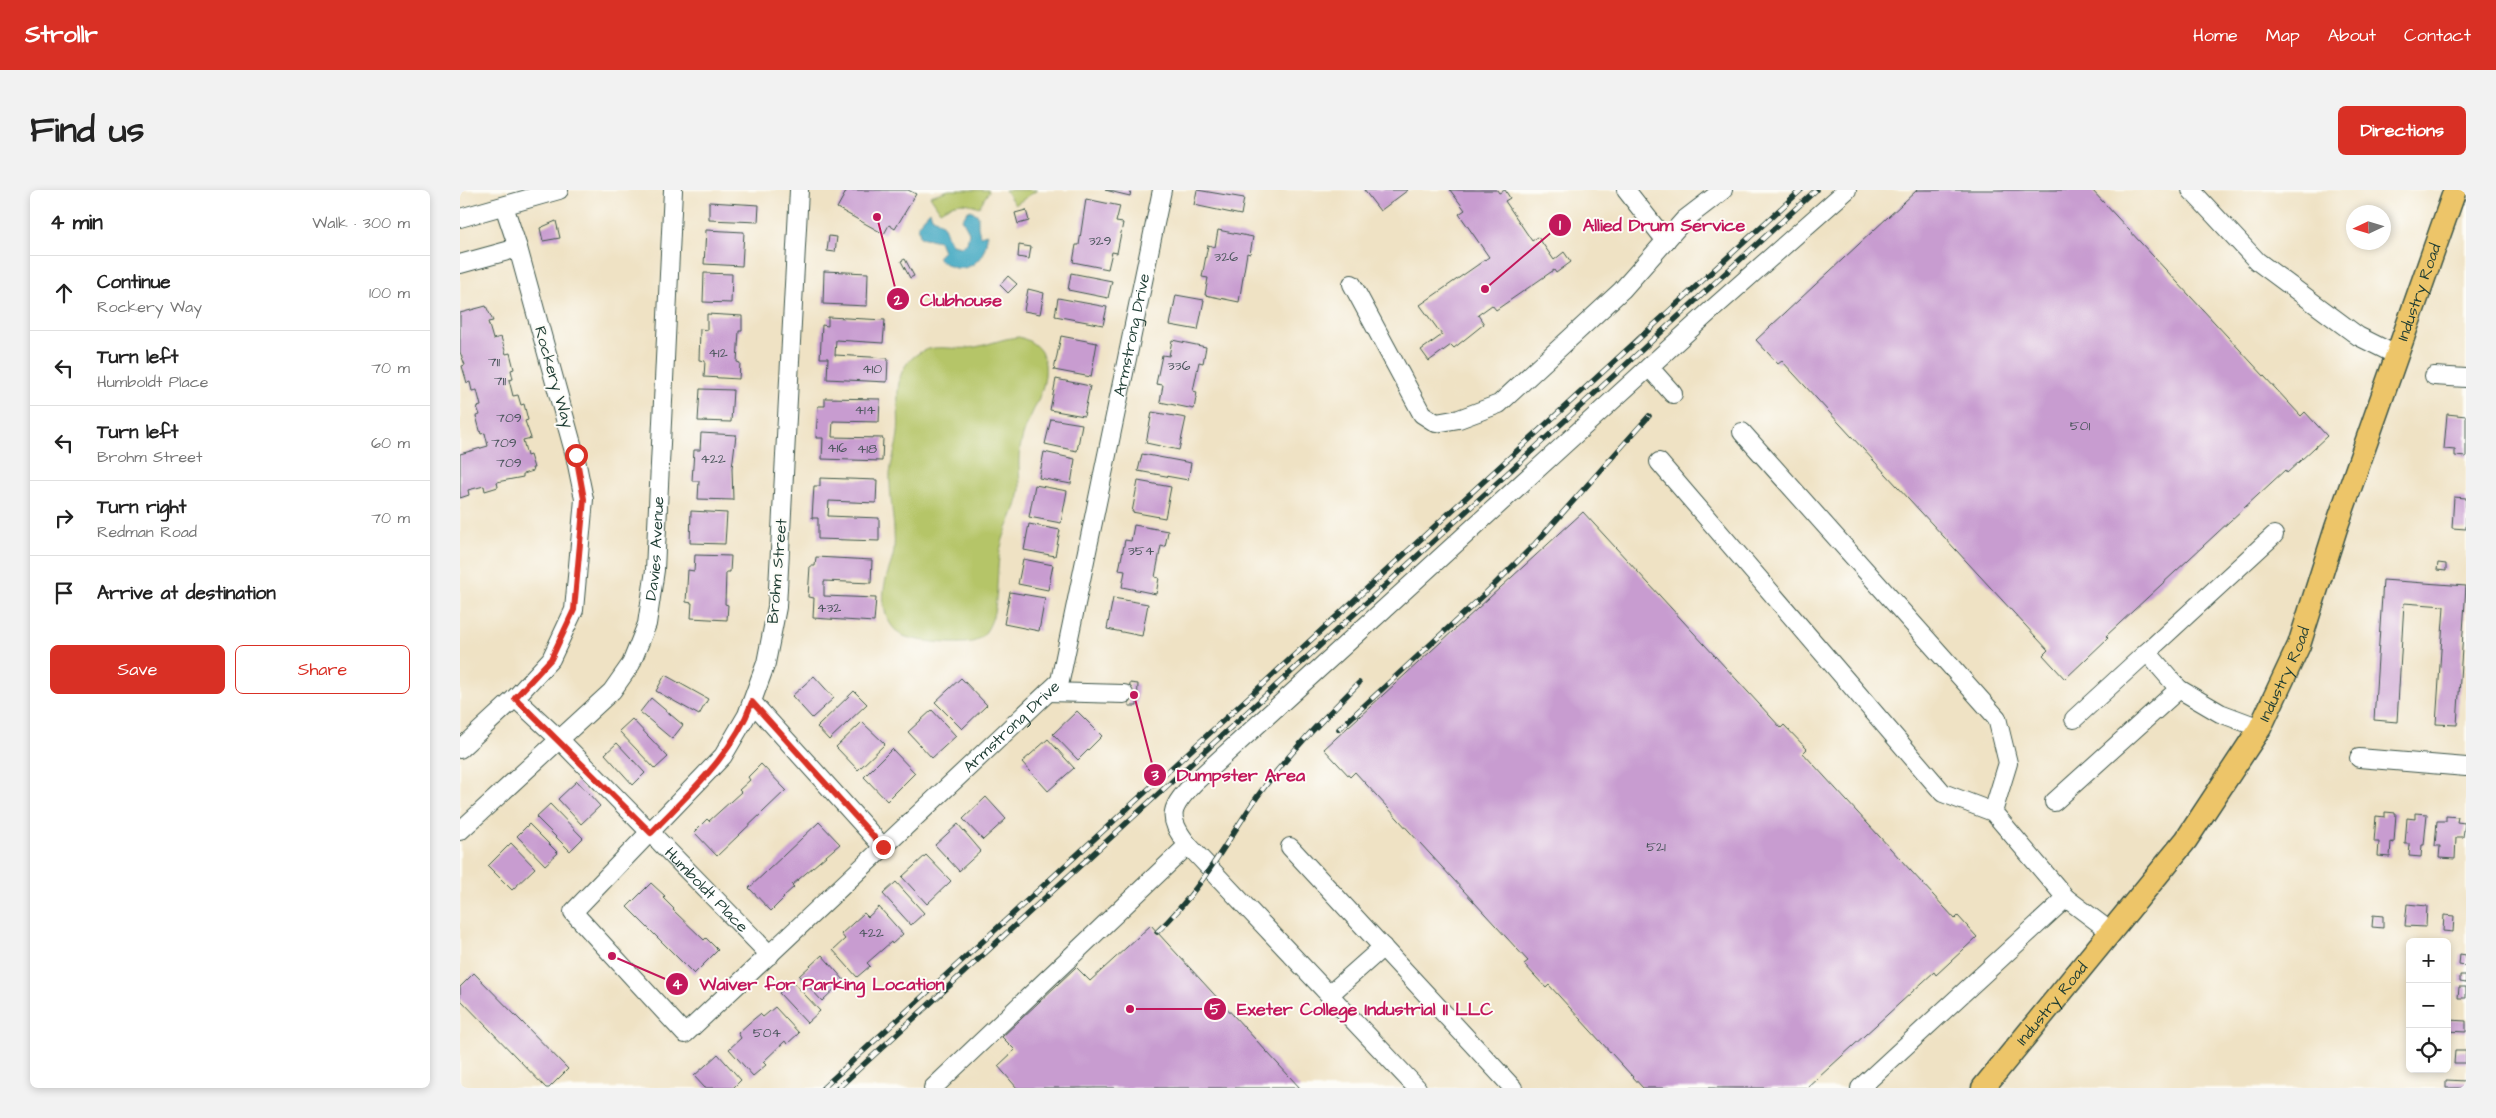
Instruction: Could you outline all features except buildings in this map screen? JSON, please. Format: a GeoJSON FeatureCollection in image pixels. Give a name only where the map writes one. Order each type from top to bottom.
{"type":"FeatureCollection","features":[{"type":"Feature","properties":{"kind":"main road","name":"Industry Road"},"geometry":{"type":"LineString","coordinates":[[1984,1088],[2186,840],[2260,728],[2300,645],[2336,528],[2455,190]]}},
{"type":"Feature","properties":{"kind":"street"},"geometry":{"type":"LineString","coordinates":[[460,218],[559,190]]}},
{"type":"Feature","properties":{"kind":"street","name":"Davies Avenue"},"geometry":{"type":"LineString","coordinates":[[460,831],[612,691],[632,664],[647,624],[654,570],[673,190]]}},
{"type":"Feature","properties":{"kind":"street","name":"Brohm Street"},"geometry":{"type":"LineString","coordinates":[[685,1034],[573,912],[723,756],[747,715],[766,663],[777,607],[799,190]]}},
{"type":"Feature","properties":{"kind":"street","name":"Armstrong Drive"},"geometry":{"type":"LineString","coordinates":[[685,1034],[1060,681],[1162,190]]}},
{"type":"Feature","properties":{"kind":"street"},"geometry":{"type":"LineString","coordinates":[[1352,284],[1422,414],[1436,423],[1459,419],[1499,404],[1622,290],[1684,220],[1723,190]]}},
{"type":"Feature","properties":{"kind":"street"},"geometry":{"type":"LineString","coordinates":[[1417,1088],[1188,845],[1174,828],[1175,806],[1181,796],[1195,782],[1648,367],[1847,190]]}},
{"type":"Feature","properties":{"kind":"street"},"geometry":{"type":"LineString","coordinates":[[2191,190],[2257,260],[2358,336],[2396,355]]}},
{"type":"Feature","properties":{"kind":"street"},"geometry":{"type":"LineString","coordinates":[[1634,193],[1666,241]]}},
{"type":"Feature","properties":{"kind":"street","name":"Rockery Way"},"geometry":{"type":"LineString","coordinates":[[460,749],[515,698],[551,659],[574,610],[584,499],[576,455],[518,248],[504,206]]}},
{"type":"Feature","properties":{"kind":"street"},"geometry":{"type":"LineString","coordinates":[[460,264],[518,248]]}},
{"type":"Feature","properties":{"kind":"street"},"geometry":{"type":"LineString","coordinates":[[1648,367],[1673,394]]}},
{"type":"Feature","properties":{"kind":"street"},"geometry":{"type":"LineString","coordinates":[[2434,376],[2466,378]]}},
{"type":"Feature","properties":{"kind":"street"},"geometry":{"type":"LineString","coordinates":[[1742,432],[1997,718],[2008,763],[1993,812]]}},
{"type":"Feature","properties":{"kind":"street"},"geometry":{"type":"LineString","coordinates":[[1659,462],[1943,793],[1993,812],[2066,898],[2111,932]]}},
{"type":"Feature","properties":{"kind":"street"},"geometry":{"type":"LineString","coordinates":[[2074,719],[2274,535]]}},
{"type":"Feature","properties":{"kind":"street"},"geometry":{"type":"LineString","coordinates":[[2147,652],[2180,690],[2220,713],[2260,728]]}},
{"type":"Feature","properties":{"kind":"street"},"geometry":{"type":"LineString","coordinates":[[2054,802],[2180,690]]}},
{"type":"Feature","properties":{"kind":"street"},"geometry":{"type":"LineString","coordinates":[[1048,692],[1124,694]]}},
{"type":"Feature","properties":{"kind":"street","name":"Humboldt Place"},"geometry":{"type":"LineString","coordinates":[[515,698],[559,740],[770,955]]}},
{"type":"Feature","properties":{"kind":"street"},"geometry":{"type":"LineString","coordinates":[[752,702],[883,847]]}},
{"type":"Feature","properties":{"kind":"street"},"geometry":{"type":"LineString","coordinates":[[2359,758],[2466,767]]}},
{"type":"Feature","properties":{"kind":"street"},"geometry":{"type":"LineString","coordinates":[[933,1088],[1188,845]]}},
{"type":"Feature","properties":{"kind":"street"},"geometry":{"type":"LineString","coordinates":[[1290,847],[1513,1088]]}},
{"type":"Feature","properties":{"kind":"street"},"geometry":{"type":"LineString","coordinates":[[1860,1088],[2066,898]]}},
{"type":"Feature","properties":{"kind":"street"},"geometry":{"type":"LineString","coordinates":[[1329,995],[1383,947]]}},
{"type":"Feature","properties":{"kind":"green space"},"geometry":{"type":"Polygon","coordinates":[[[949,190],[989,191],[979,207],[959,203],[940,211],[930,196],[949,190]]]}},
{"type":"Feature","properties":{"kind":"green space"},"geometry":{"type":"Polygon","coordinates":[[[1005,190],[1037,190],[1015,205],[1005,190]]]}},
{"type":"Feature","properties":{"kind":"green space"},"geometry":{"type":"Polygon","coordinates":[[[1019,337],[1032,343],[1039,349],[1044,358],[1045,375],[1040,395],[1027,424],[1021,444],[1019,455],[1019,497],[1001,547],[994,614],[985,633],[978,640],[972,642],[935,642],[906,637],[891,625],[884,608],[885,585],[894,551],[890,474],[898,434],[898,391],[902,371],[916,355],[928,349],[974,347],[1019,337]]]}},
{"type":"Feature","properties":{"kind":"water"},"geometry":{"type":"Polygon","coordinates":[[[971,210],[978,215],[980,236],[987,234],[986,245],[977,261],[971,266],[955,268],[937,257],[943,251],[939,241],[920,237],[918,224],[930,211],[932,217],[944,227],[952,244],[961,246],[967,243],[969,232],[962,219],[971,210]]]}},
{"type":"Feature","properties":{"kind":"railway"},"geometry":{"type":"LineString","coordinates":[[823,1088],[1801,190]]}},
{"type":"Feature","properties":{"kind":"railway"},"geometry":{"type":"LineString","coordinates":[[838,1088],[1816,190]]}},
{"type":"Feature","properties":{"kind":"railway"},"geometry":{"type":"LineString","coordinates":[[1339,729],[1485,594],[1534,545],[1649,416]]}},
{"type":"Feature","properties":{"kind":"railway"},"geometry":{"type":"LineString","coordinates":[[1157,932],[1199,885],[1257,797],[1293,752],[1359,683]]}},
{"type":"Feature","properties":{"kind":"place","name":"Clubhouse"},"geometry":{"type":"Point","coordinates":[877,217]}},
{"type":"Feature","properties":{"kind":"place","name":"Allied Drum Service"},"geometry":{"type":"Point","coordinates":[1485,289]}},
{"type":"Feature","properties":{"kind":"place","name":"Dumpster Area"},"geometry":{"type":"Point","coordinates":[1134,695]}},
{"type":"Feature","properties":{"kind":"place","name":"Waiver for Parking Location"},"geometry":{"type":"Point","coordinates":[612,956]}},
{"type":"Feature","properties":{"kind":"place","name":"Exeter College Industrial II LLC"},"geometry":{"type":"Point","coordinates":[1130,1009]}},
{"type":"Feature","properties":{"kind":"route"},"geometry":{"type":"LineString","coordinates":[[576,455],[584,499],[574,610],[551,659],[515,698],[651,833],[723,756],[747,715],[752,702],[883,847]]}}]}
